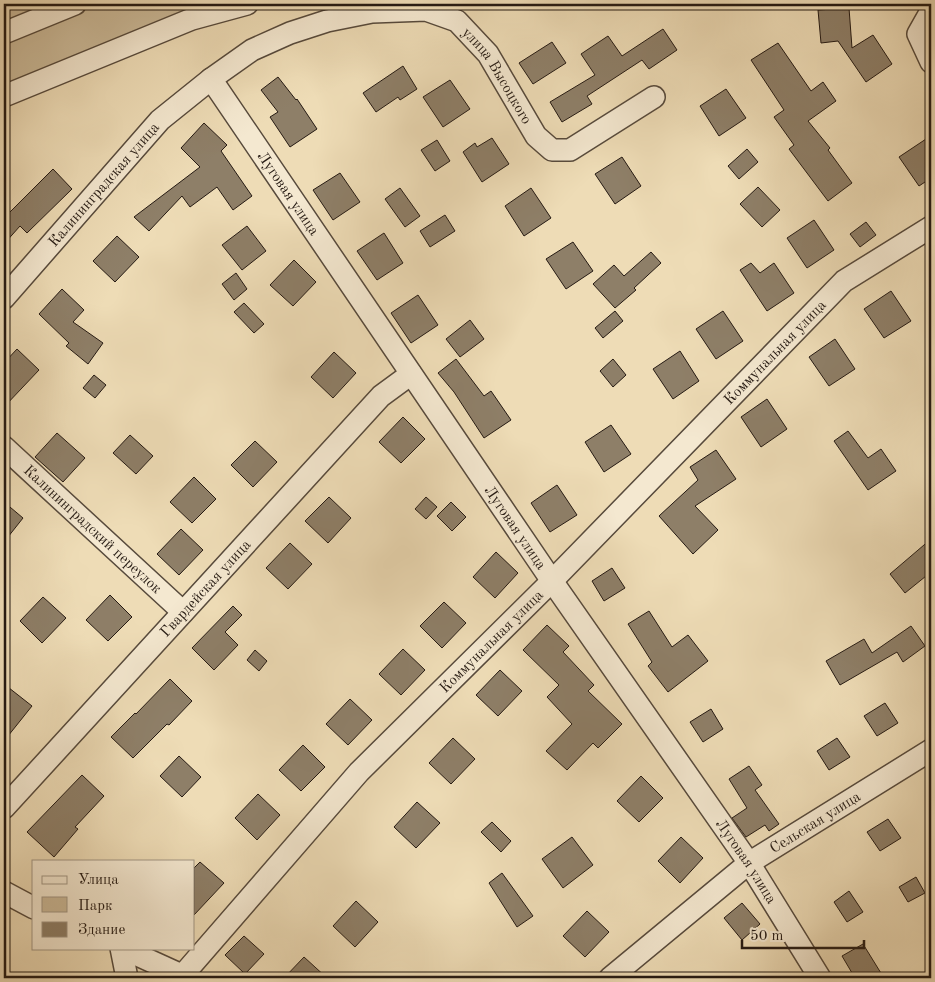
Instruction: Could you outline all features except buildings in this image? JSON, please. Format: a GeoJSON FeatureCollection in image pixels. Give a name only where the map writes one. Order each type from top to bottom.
{"type":"FeatureCollection","features":[{"type":"Feature","properties":{"kind":"street"},"geometry":{"type":"LineString","coordinates":[[4,33],[75,4]]}},
{"type":"Feature","properties":{"kind":"street"},"geometry":{"type":"LineString","coordinates":[[4,96],[192,19],[246,4]]}},
{"type":"Feature","properties":{"kind":"street","name":"улица Высоцкого"},"geometry":{"type":"LineString","coordinates":[[211,78],[252,50],[290,33],[327,21],[372,12],[426,10],[457,21],[488,54],[536,136],[552,150],[570,150],[654,96]]}},
{"type":"Feature","properties":{"kind":"street"},"geometry":{"type":"LineString","coordinates":[[931,12],[918,34],[931,62]]}},
{"type":"Feature","properties":{"kind":"street","name":"Калининградская улица"},"geometry":{"type":"LineString","coordinates":[[4,298],[160,120],[211,78]]}},
{"type":"Feature","properties":{"kind":"street","name":"Луговая улица"},"geometry":{"type":"LineString","coordinates":[[211,78],[552,581],[749,863],[820,978]]}},
{"type":"Feature","properties":{"kind":"street","name":"Коммунальная улица"},"geometry":{"type":"LineString","coordinates":[[185,977],[359,772],[552,581],[844,281],[931,227]]}},
{"type":"Feature","properties":{"kind":"street","name":"Гвардейская улица"},"geometry":{"type":"LineString","coordinates":[[4,808],[381,396],[411,374]]}},
{"type":"Feature","properties":{"kind":"street","name":"Калининградский переулок"},"geometry":{"type":"LineString","coordinates":[[4,447],[183,612]]}},
{"type":"Feature","properties":{"kind":"street","name":"Сельская улица"},"geometry":{"type":"LineString","coordinates":[[610,978],[749,863],[931,750]]}},
{"type":"Feature","properties":{"kind":"street"},"geometry":{"type":"LineString","coordinates":[[4,892],[32,907]]}},
{"type":"Feature","properties":{"kind":"street"},"geometry":{"type":"LineString","coordinates":[[121,950],[127,978]]}},
{"type":"Feature","properties":{"kind":"street"},"geometry":{"type":"LineString","coordinates":[[125,950],[185,977]]}},
{"type":"Feature","properties":{"kind":"green space"},"geometry":{"type":"Polygon","coordinates":[[[4,4],[269,4],[173,30],[4,95],[4,4]]]}}]}
